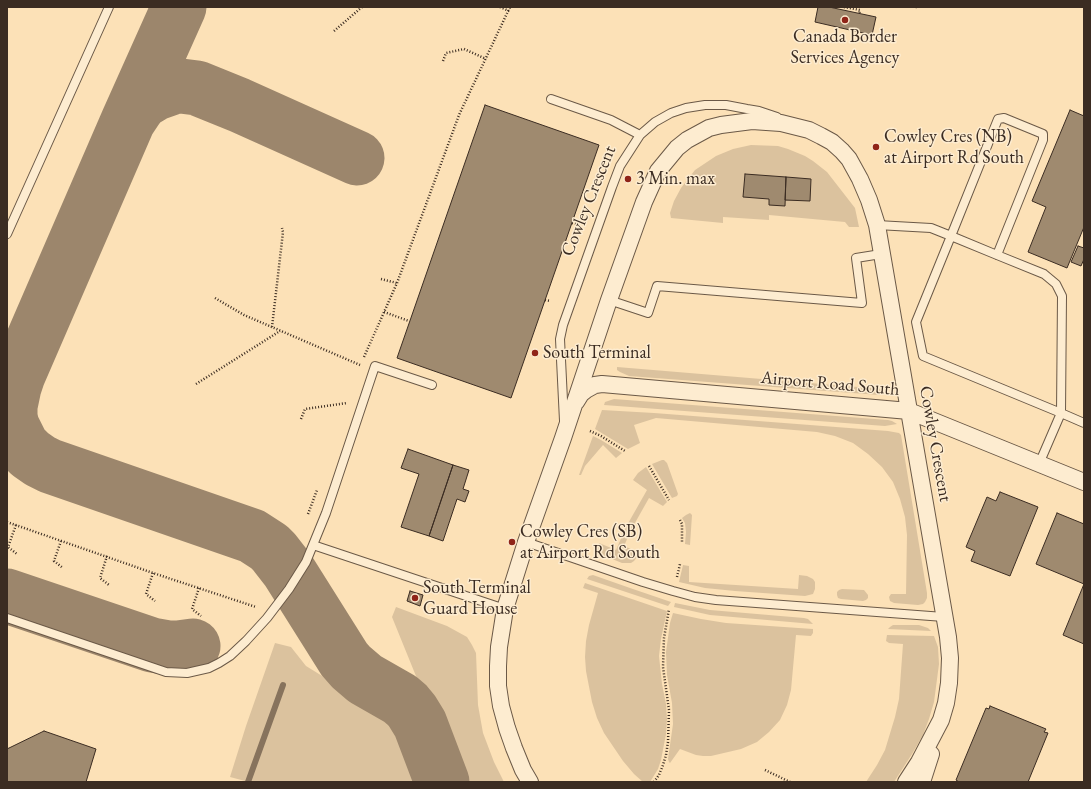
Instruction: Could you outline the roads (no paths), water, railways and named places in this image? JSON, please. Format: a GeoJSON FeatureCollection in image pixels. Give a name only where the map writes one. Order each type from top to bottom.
{"type":"FeatureCollection","features":[{"type":"Feature","properties":{"kind":"street","name":"Cowley Crescent"},"geometry":{"type":"LineString","coordinates":[[530,782],[514,748],[507,728],[501,706],[498,686],[499,647],[505,610],[526,542],[563,438],[609,300],[644,202],[658,171],[677,148],[687,140],[710,128],[736,122],[752,121],[795,126],[809,130],[832,142],[849,159],[860,179],[877,225],[950,658],[950,679],[946,703],[941,720],[919,762],[906,782]]}},
{"type":"Feature","properties":{"kind":"street","name":"Airport Road South"},"geometry":{"type":"LineString","coordinates":[[572,410],[581,394],[592,387],[602,384],[909,410],[1084,482]]}},
{"type":"Feature","properties":{"kind":"street"},"geometry":{"type":"LineString","coordinates":[[922,782],[941,720]]}},
{"type":"Feature","properties":{"kind":"lane"},"geometry":{"type":"LineString","coordinates":[[7,234],[109,7]]}},
{"type":"Feature","properties":{"kind":"lane"},"geometry":{"type":"LineString","coordinates":[[551,99],[611,120],[640,135]]}},
{"type":"Feature","properties":{"kind":"lane","name":"Cowley Crescent"},"geometry":{"type":"LineString","coordinates":[[563,438],[564,421],[560,339],[563,325],[620,166],[640,135],[655,122],[671,112],[705,105],[726,105],[759,111],[809,130]]}},
{"type":"Feature","properties":{"kind":"lane"},"geometry":{"type":"LineString","coordinates":[[997,255],[1043,140],[1042,134],[1004,118],[998,119],[916,322],[924,356],[1084,423]]}},
{"type":"Feature","properties":{"kind":"lane"},"geometry":{"type":"LineString","coordinates":[[877,225],[931,228],[1044,274],[1056,284],[1062,296],[1061,413],[1039,464]]}},
{"type":"Feature","properties":{"kind":"lane"},"geometry":{"type":"LineString","coordinates":[[609,300],[648,313],[658,286],[862,303],[856,258],[881,254]]}},
{"type":"Feature","properties":{"kind":"lane"},"geometry":{"type":"LineString","coordinates":[[7,618],[166,672],[187,673],[209,668],[230,656],[246,641],[282,599],[306,562],[326,512],[375,366],[432,385]]}},
{"type":"Feature","properties":{"kind":"lane"},"geometry":{"type":"LineString","coordinates":[[526,542],[655,586],[695,597],[716,600],[944,617]]}},
{"type":"Feature","properties":{"kind":"lane"},"geometry":{"type":"LineString","coordinates":[[313,545],[505,610]]}},
{"type":"Feature","properties":{"kind":"waterway"},"geometry":{"type":"LineString","coordinates":[[248,782],[283,685]]}},
{"type":"Feature","properties":{"kind":"place","name":"Canada Border Services Agency"},"geometry":{"type":"Point","coordinates":[845,20]}},
{"type":"Feature","properties":{"kind":"place","name":"Cowley Cres (NB) at Airport Rd South"},"geometry":{"type":"Point","coordinates":[876,147]}},
{"type":"Feature","properties":{"kind":"place","name":"3 Min. max"},"geometry":{"type":"Point","coordinates":[628,179]}},
{"type":"Feature","properties":{"kind":"place","name":"South Terminal"},"geometry":{"type":"Point","coordinates":[535,353]}},
{"type":"Feature","properties":{"kind":"place","name":"Cowley Cres (SB) at Airport Rd South"},"geometry":{"type":"Point","coordinates":[512,542]}},
{"type":"Feature","properties":{"kind":"place","name":"South Terminal Guard House"},"geometry":{"type":"Point","coordinates":[415,598]}}]}
